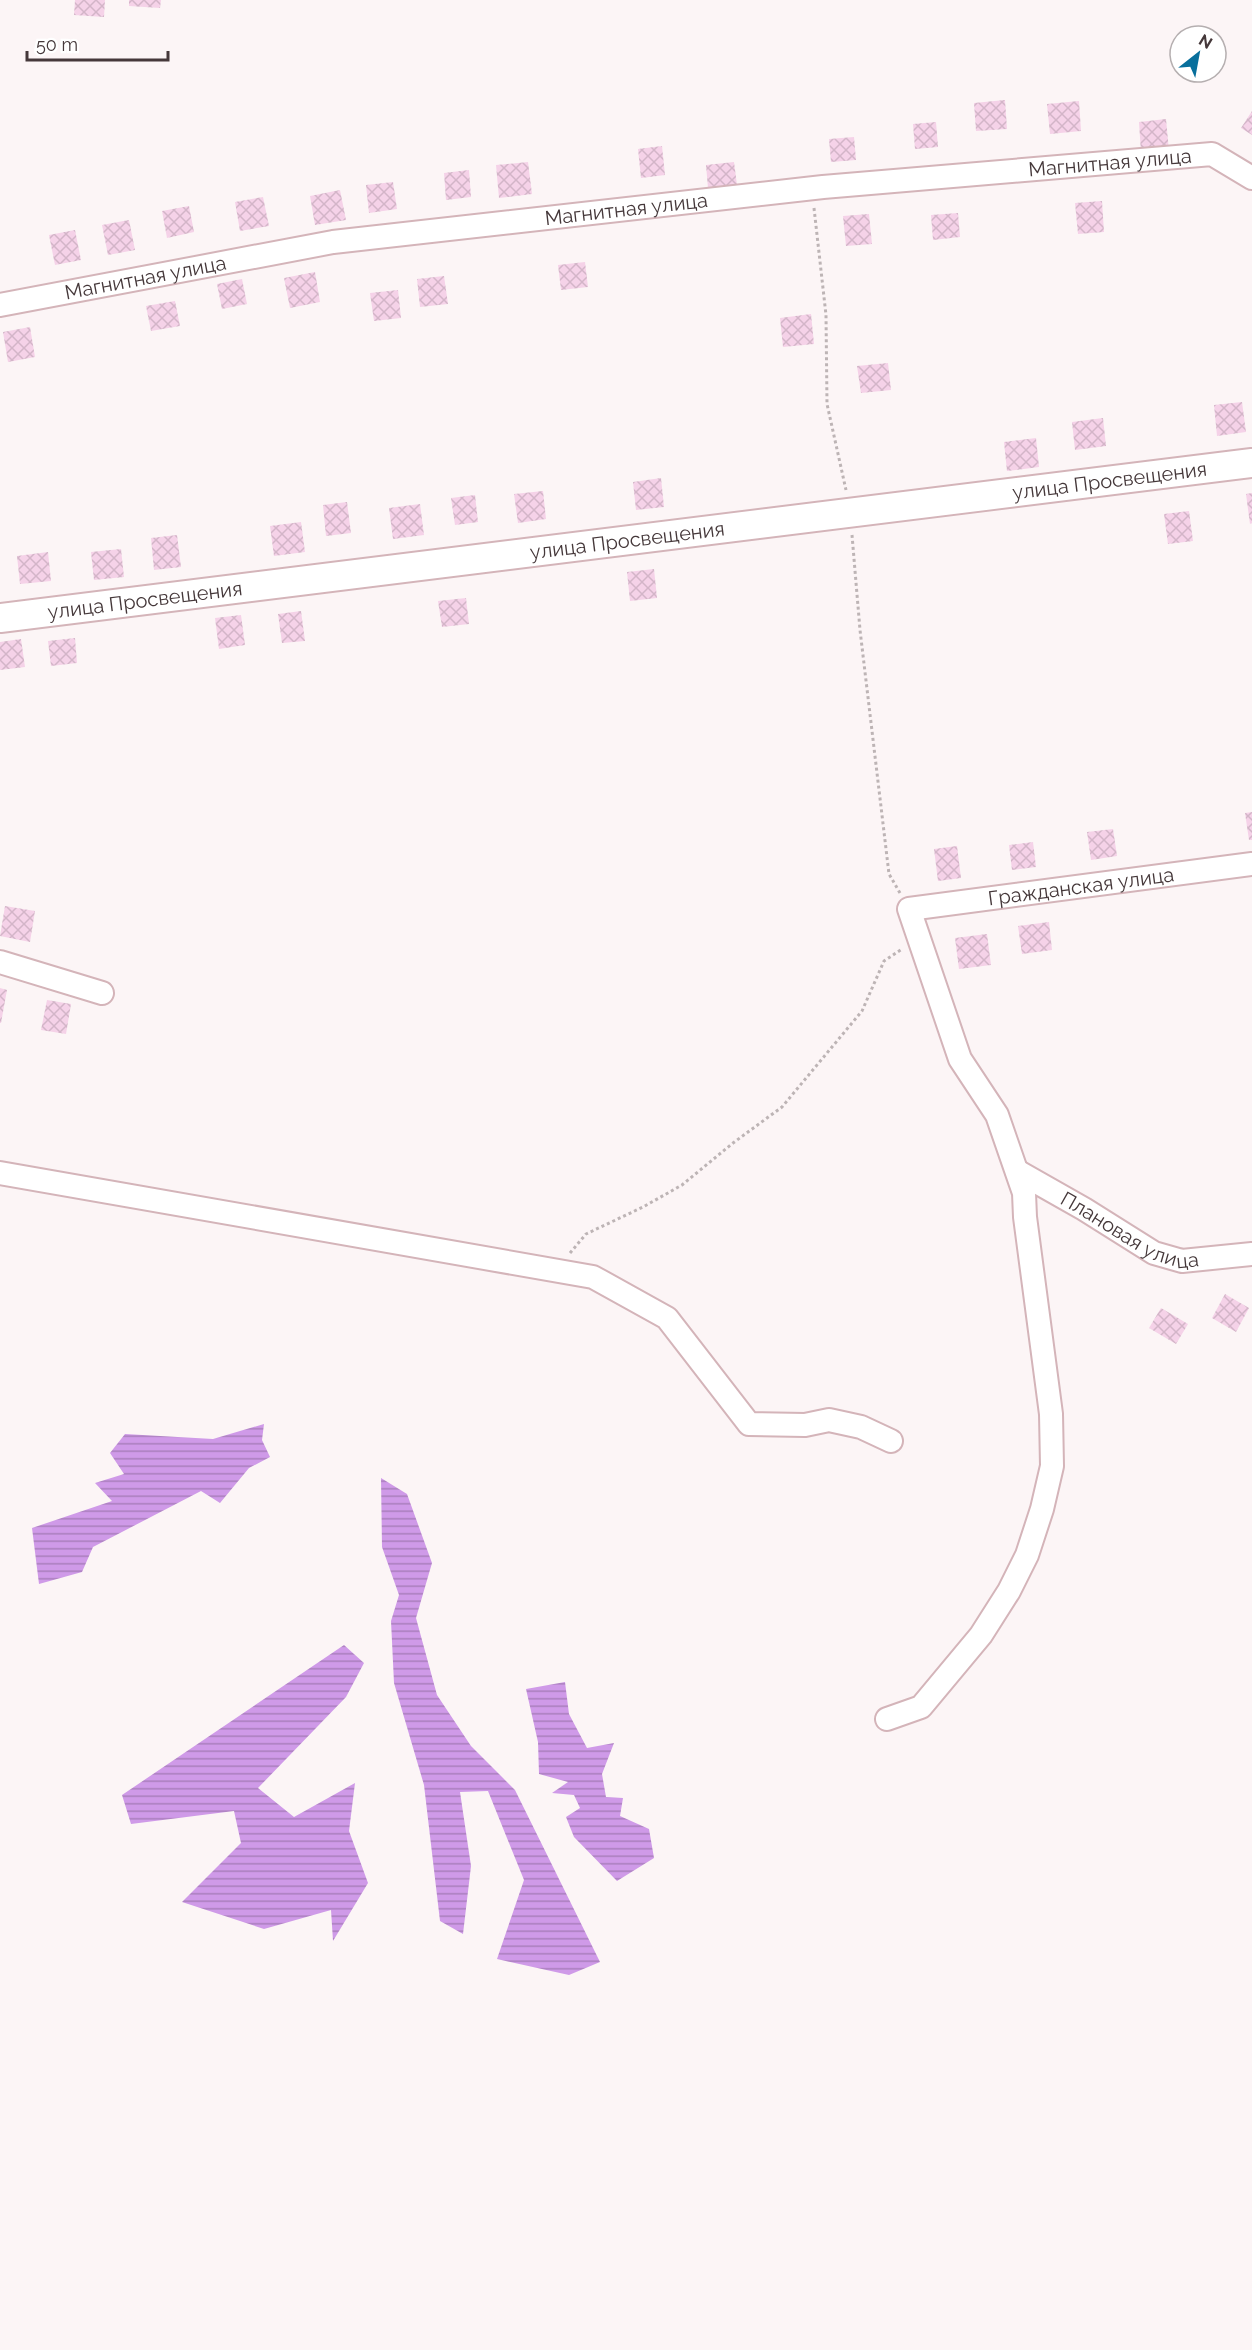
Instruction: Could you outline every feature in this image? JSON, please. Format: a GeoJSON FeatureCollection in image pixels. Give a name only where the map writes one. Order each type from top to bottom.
{"type":"FeatureCollection","features":[{"type":"Feature","properties":{"kind":"street","name":"Магнитная улица"},"geometry":{"type":"LineString","coordinates":[[0,305],[333,242],[812,189],[1212,154],[1252,178]]}},
{"type":"Feature","properties":{"kind":"street","name":"улица Просвещения"},"geometry":{"type":"LineString","coordinates":[[0,618],[1252,463]]}},
{"type":"Feature","properties":{"kind":"street","name":"Гражданская улица"},"geometry":{"type":"LineString","coordinates":[[909,909],[1252,864]]}},
{"type":"Feature","properties":{"kind":"street"},"geometry":{"type":"LineString","coordinates":[[887,1719],[921,1707],[981,1635],[1009,1591],[1027,1555],[1042,1509],[1052,1467],[1051,1414],[1025,1217],[1024,1193],[997,1114],[960,1059],[909,909]]}},
{"type":"Feature","properties":{"kind":"street"},"geometry":{"type":"LineString","coordinates":[[0,962],[102,993]]}},
{"type":"Feature","properties":{"kind":"street","name":"Плановая улица"},"geometry":{"type":"LineString","coordinates":[[1017,1171],[1084,1209],[1154,1253],[1182,1261],[1252,1254]]}},
{"type":"Feature","properties":{"kind":"street"},"geometry":{"type":"LineString","coordinates":[[0,1173],[592,1277],[667,1318],[749,1424],[806,1425],[829,1420],[861,1426],[891,1441]]}},
{"type":"Feature","properties":{"kind":"path"},"geometry":{"type":"LineString","coordinates":[[812,189],[826,315],[827,404],[850,514],[860,630],[889,874],[909,909]]}},
{"type":"Feature","properties":{"kind":"path"},"geometry":{"type":"LineString","coordinates":[[556,1271],[586,1234],[643,1207],[682,1185],[782,1107],[862,1011],[884,961],[918,938]]}},
{"type":"Feature","properties":{"kind":"shaded area"},"geometry":{"type":"Polygon","coordinates":[[[264,1424],[262,1440],[270,1457],[249,1468],[220,1503],[201,1491],[93,1547],[82,1572],[39,1584],[32,1528],[112,1501],[95,1483],[124,1474],[110,1453],[125,1434],[213,1439],[264,1424]]]}},
{"type":"Feature","properties":{"kind":"shaded area"},"geometry":{"type":"Polygon","coordinates":[[[381,1478],[407,1494],[432,1563],[416,1618],[437,1695],[471,1746],[515,1790],[600,1962],[569,1975],[497,1959],[524,1880],[488,1791],[460,1792],[471,1866],[463,1934],[440,1921],[424,1785],[394,1683],[391,1621],[399,1595],[382,1547],[381,1478]]]}},
{"type":"Feature","properties":{"kind":"shaded area"},"geometry":{"type":"Polygon","coordinates":[[[344,1645],[364,1663],[346,1697],[258,1788],[294,1817],[355,1783],[349,1831],[368,1883],[333,1941],[331,1910],[264,1929],[182,1902],[241,1843],[234,1811],[131,1824],[122,1795],[344,1645]]]}},
{"type":"Feature","properties":{"kind":"shaded area"},"geometry":{"type":"Polygon","coordinates":[[[565,1682],[569,1714],[587,1748],[614,1743],[602,1774],[606,1797],[623,1798],[620,1816],[649,1829],[654,1858],[617,1881],[574,1837],[566,1817],[580,1808],[574,1795],[552,1793],[568,1782],[539,1774],[538,1742],[526,1689],[565,1682]]]}},
{"type":"Feature","properties":{"kind":"building"},"geometry":{"type":"Polygon","coordinates":[[[75,0],[105,0],[104,17],[74,15],[75,0]]]}},
{"type":"Feature","properties":{"kind":"building"},"geometry":{"type":"Polygon","coordinates":[[[129,0],[161,0],[160,8],[129,6],[129,0]]]}},
{"type":"Feature","properties":{"kind":"building"},"geometry":{"type":"Polygon","coordinates":[[[1005,100],[1007,129],[976,131],[974,103],[1005,100]]]}},
{"type":"Feature","properties":{"kind":"building"},"geometry":{"type":"Polygon","coordinates":[[[1079,101],[1081,131],[1050,134],[1047,104],[1079,101]]]}},
{"type":"Feature","properties":{"kind":"building"},"geometry":{"type":"Polygon","coordinates":[[[1252,111],[1252,135],[1241,128],[1252,111]]]}},
{"type":"Feature","properties":{"kind":"building"},"geometry":{"type":"Polygon","coordinates":[[[1166,119],[1169,151],[1141,153],[1139,122],[1166,119]]]}},
{"type":"Feature","properties":{"kind":"building"},"geometry":{"type":"Polygon","coordinates":[[[936,122],[938,147],[915,149],[913,124],[936,122]]]}},
{"type":"Feature","properties":{"kind":"building"},"geometry":{"type":"Polygon","coordinates":[[[854,137],[856,160],[831,162],[829,139],[854,137]]]}},
{"type":"Feature","properties":{"kind":"building"},"geometry":{"type":"Polygon","coordinates":[[[662,146],[665,175],[641,178],[638,149],[662,146]]]}},
{"type":"Feature","properties":{"kind":"building"},"geometry":{"type":"Polygon","coordinates":[[[528,162],[532,194],[499,198],[496,165],[528,162]]]}},
{"type":"Feature","properties":{"kind":"building"},"geometry":{"type":"Polygon","coordinates":[[[734,162],[737,185],[708,188],[706,165],[734,162]]]}},
{"type":"Feature","properties":{"kind":"building"},"geometry":{"type":"Polygon","coordinates":[[[469,170],[471,197],[446,200],[444,173],[469,170]]]}},
{"type":"Feature","properties":{"kind":"building"},"geometry":{"type":"Polygon","coordinates":[[[393,182],[397,209],[369,213],[366,185],[393,182]]]}},
{"type":"Feature","properties":{"kind":"building"},"geometry":{"type":"Polygon","coordinates":[[[340,190],[346,220],[315,225],[310,196],[340,190]]]}},
{"type":"Feature","properties":{"kind":"building"},"geometry":{"type":"Polygon","coordinates":[[[263,197],[269,226],[240,231],[235,202],[263,197]]]}},
{"type":"Feature","properties":{"kind":"building"},"geometry":{"type":"Polygon","coordinates":[[[1102,201],[1104,232],[1078,234],[1075,203],[1102,201]]]}},
{"type":"Feature","properties":{"kind":"building"},"geometry":{"type":"Polygon","coordinates":[[[189,206],[194,232],[167,238],[162,211],[189,206]]]}},
{"type":"Feature","properties":{"kind":"building"},"geometry":{"type":"Polygon","coordinates":[[[958,213],[960,237],[933,240],[931,215],[958,213]]]}},
{"type":"Feature","properties":{"kind":"building"},"geometry":{"type":"Polygon","coordinates":[[[869,214],[872,244],[846,246],[843,216],[869,214]]]}},
{"type":"Feature","properties":{"kind":"building"},"geometry":{"type":"Polygon","coordinates":[[[129,220],[135,250],[108,255],[102,225],[129,220]]]}},
{"type":"Feature","properties":{"kind":"building"},"geometry":{"type":"Polygon","coordinates":[[[75,230],[81,260],[55,265],[49,235],[75,230]]]}},
{"type":"Feature","properties":{"kind":"building"},"geometry":{"type":"Polygon","coordinates":[[[585,262],[588,287],[561,290],[558,265],[585,262]]]}},
{"type":"Feature","properties":{"kind":"building"},"geometry":{"type":"Polygon","coordinates":[[[315,272],[320,302],[290,308],[284,278],[315,272]]]}},
{"type":"Feature","properties":{"kind":"building"},"geometry":{"type":"Polygon","coordinates":[[[444,276],[448,304],[420,307],[417,279],[444,276]]]}},
{"type":"Feature","properties":{"kind":"building"},"geometry":{"type":"Polygon","coordinates":[[[242,279],[247,304],[222,309],[217,284],[242,279]]]}},
{"type":"Feature","properties":{"kind":"building"},"geometry":{"type":"Polygon","coordinates":[[[398,290],[401,318],[374,321],[370,293],[398,290]]]}},
{"type":"Feature","properties":{"kind":"building"},"geometry":{"type":"Polygon","coordinates":[[[175,301],[180,326],[151,331],[146,306],[175,301]]]}},
{"type":"Feature","properties":{"kind":"building"},"geometry":{"type":"Polygon","coordinates":[[[811,314],[814,344],[783,347],[780,318],[811,314]]]}},
{"type":"Feature","properties":{"kind":"building"},"geometry":{"type":"Polygon","coordinates":[[[30,327],[35,357],[8,362],[3,332],[30,327]]]}},
{"type":"Feature","properties":{"kind":"building"},"geometry":{"type":"Polygon","coordinates":[[[888,363],[891,390],[861,393],[857,366],[888,363]]]}},
{"type":"Feature","properties":{"kind":"building"},"geometry":{"type":"Polygon","coordinates":[[[1242,402],[1246,432],[1217,436],[1214,405],[1242,402]]]}},
{"type":"Feature","properties":{"kind":"building"},"geometry":{"type":"Polygon","coordinates":[[[1103,418],[1106,446],[1075,450],[1072,422],[1103,418]]]}},
{"type":"Feature","properties":{"kind":"building"},"geometry":{"type":"Polygon","coordinates":[[[1036,438],[1039,467],[1007,471],[1004,442],[1036,438]]]}},
{"type":"Feature","properties":{"kind":"building"},"geometry":{"type":"Polygon","coordinates":[[[661,478],[664,507],[636,510],[633,482],[661,478]]]}},
{"type":"Feature","properties":{"kind":"building"},"geometry":{"type":"Polygon","coordinates":[[[543,491],[546,519],[518,523],[514,494],[543,491]]]}},
{"type":"Feature","properties":{"kind":"building"},"geometry":{"type":"Polygon","coordinates":[[[1252,493],[1252,523],[1250,524],[1246,494],[1252,493]]]}},
{"type":"Feature","properties":{"kind":"building"},"geometry":{"type":"Polygon","coordinates":[[[475,495],[478,522],[455,525],[451,498],[475,495]]]}},
{"type":"Feature","properties":{"kind":"building"},"geometry":{"type":"Polygon","coordinates":[[[347,502],[351,533],[326,536],[323,505],[347,502]]]}},
{"type":"Feature","properties":{"kind":"building"},"geometry":{"type":"Polygon","coordinates":[[[420,504],[424,535],[393,539],[389,508],[420,504]]]}},
{"type":"Feature","properties":{"kind":"building"},"geometry":{"type":"Polygon","coordinates":[[[1189,511],[1193,541],[1168,544],[1164,514],[1189,511]]]}},
{"type":"Feature","properties":{"kind":"building"},"geometry":{"type":"Polygon","coordinates":[[[301,522],[305,552],[274,556],[270,526],[301,522]]]}},
{"type":"Feature","properties":{"kind":"building"},"geometry":{"type":"Polygon","coordinates":[[[177,535],[181,567],[154,570],[151,538],[177,535]]]}},
{"type":"Feature","properties":{"kind":"building"},"geometry":{"type":"Polygon","coordinates":[[[121,549],[124,577],[94,580],[91,552],[121,549]]]}},
{"type":"Feature","properties":{"kind":"building"},"geometry":{"type":"Polygon","coordinates":[[[48,552],[51,581],[20,584],[17,556],[48,552]]]}},
{"type":"Feature","properties":{"kind":"building"},"geometry":{"type":"Polygon","coordinates":[[[654,569],[657,598],[630,601],[627,572],[654,569]]]}},
{"type":"Feature","properties":{"kind":"building"},"geometry":{"type":"Polygon","coordinates":[[[466,598],[469,624],[442,627],[438,601],[466,598]]]}},
{"type":"Feature","properties":{"kind":"building"},"geometry":{"type":"Polygon","coordinates":[[[301,611],[305,641],[282,643],[278,614],[301,611]]]}},
{"type":"Feature","properties":{"kind":"building"},"geometry":{"type":"Polygon","coordinates":[[[241,615],[245,645],[219,649],[215,618],[241,615]]]}},
{"type":"Feature","properties":{"kind":"building"},"geometry":{"type":"Polygon","coordinates":[[[75,638],[77,663],[51,666],[48,641],[75,638]]]}},
{"type":"Feature","properties":{"kind":"building"},"geometry":{"type":"Polygon","coordinates":[[[21,639],[25,667],[0,670],[0,642],[21,639]]]}},
{"type":"Feature","properties":{"kind":"building"},"geometry":{"type":"Polygon","coordinates":[[[1252,812],[1252,840],[1249,840],[1245,813],[1252,812]]]}},
{"type":"Feature","properties":{"kind":"building"},"geometry":{"type":"Polygon","coordinates":[[[1113,829],[1117,856],[1091,860],[1087,832],[1113,829]]]}},
{"type":"Feature","properties":{"kind":"building"},"geometry":{"type":"Polygon","coordinates":[[[1033,842],[1036,867],[1012,870],[1009,845],[1033,842]]]}},
{"type":"Feature","properties":{"kind":"building"},"geometry":{"type":"Polygon","coordinates":[[[957,846],[961,878],[938,881],[934,849],[957,846]]]}},
{"type":"Feature","properties":{"kind":"building"},"geometry":{"type":"Polygon","coordinates":[[[5,906],[35,911],[30,942],[0,936],[5,906]]]}},
{"type":"Feature","properties":{"kind":"building"},"geometry":{"type":"Polygon","coordinates":[[[1049,922],[1052,950],[1022,954],[1018,926],[1049,922]]]}},
{"type":"Feature","properties":{"kind":"building"},"geometry":{"type":"Polygon","coordinates":[[[987,934],[991,965],[959,969],[955,938],[987,934]]]}},
{"type":"Feature","properties":{"kind":"building"},"geometry":{"type":"Polygon","coordinates":[[[0,988],[7,990],[1,1023],[0,1023],[0,988]]]}},
{"type":"Feature","properties":{"kind":"building"},"geometry":{"type":"Polygon","coordinates":[[[47,1000],[71,1004],[66,1034],[41,1030],[47,1000]]]}},
{"type":"Feature","properties":{"kind":"building"},"geometry":{"type":"Polygon","coordinates":[[[1225,1294],[1249,1308],[1236,1332],[1212,1318],[1225,1294]]]}},
{"type":"Feature","properties":{"kind":"building"},"geometry":{"type":"Polygon","coordinates":[[[1161,1308],[1188,1324],[1176,1344],[1149,1328],[1161,1308]]]}}]}
